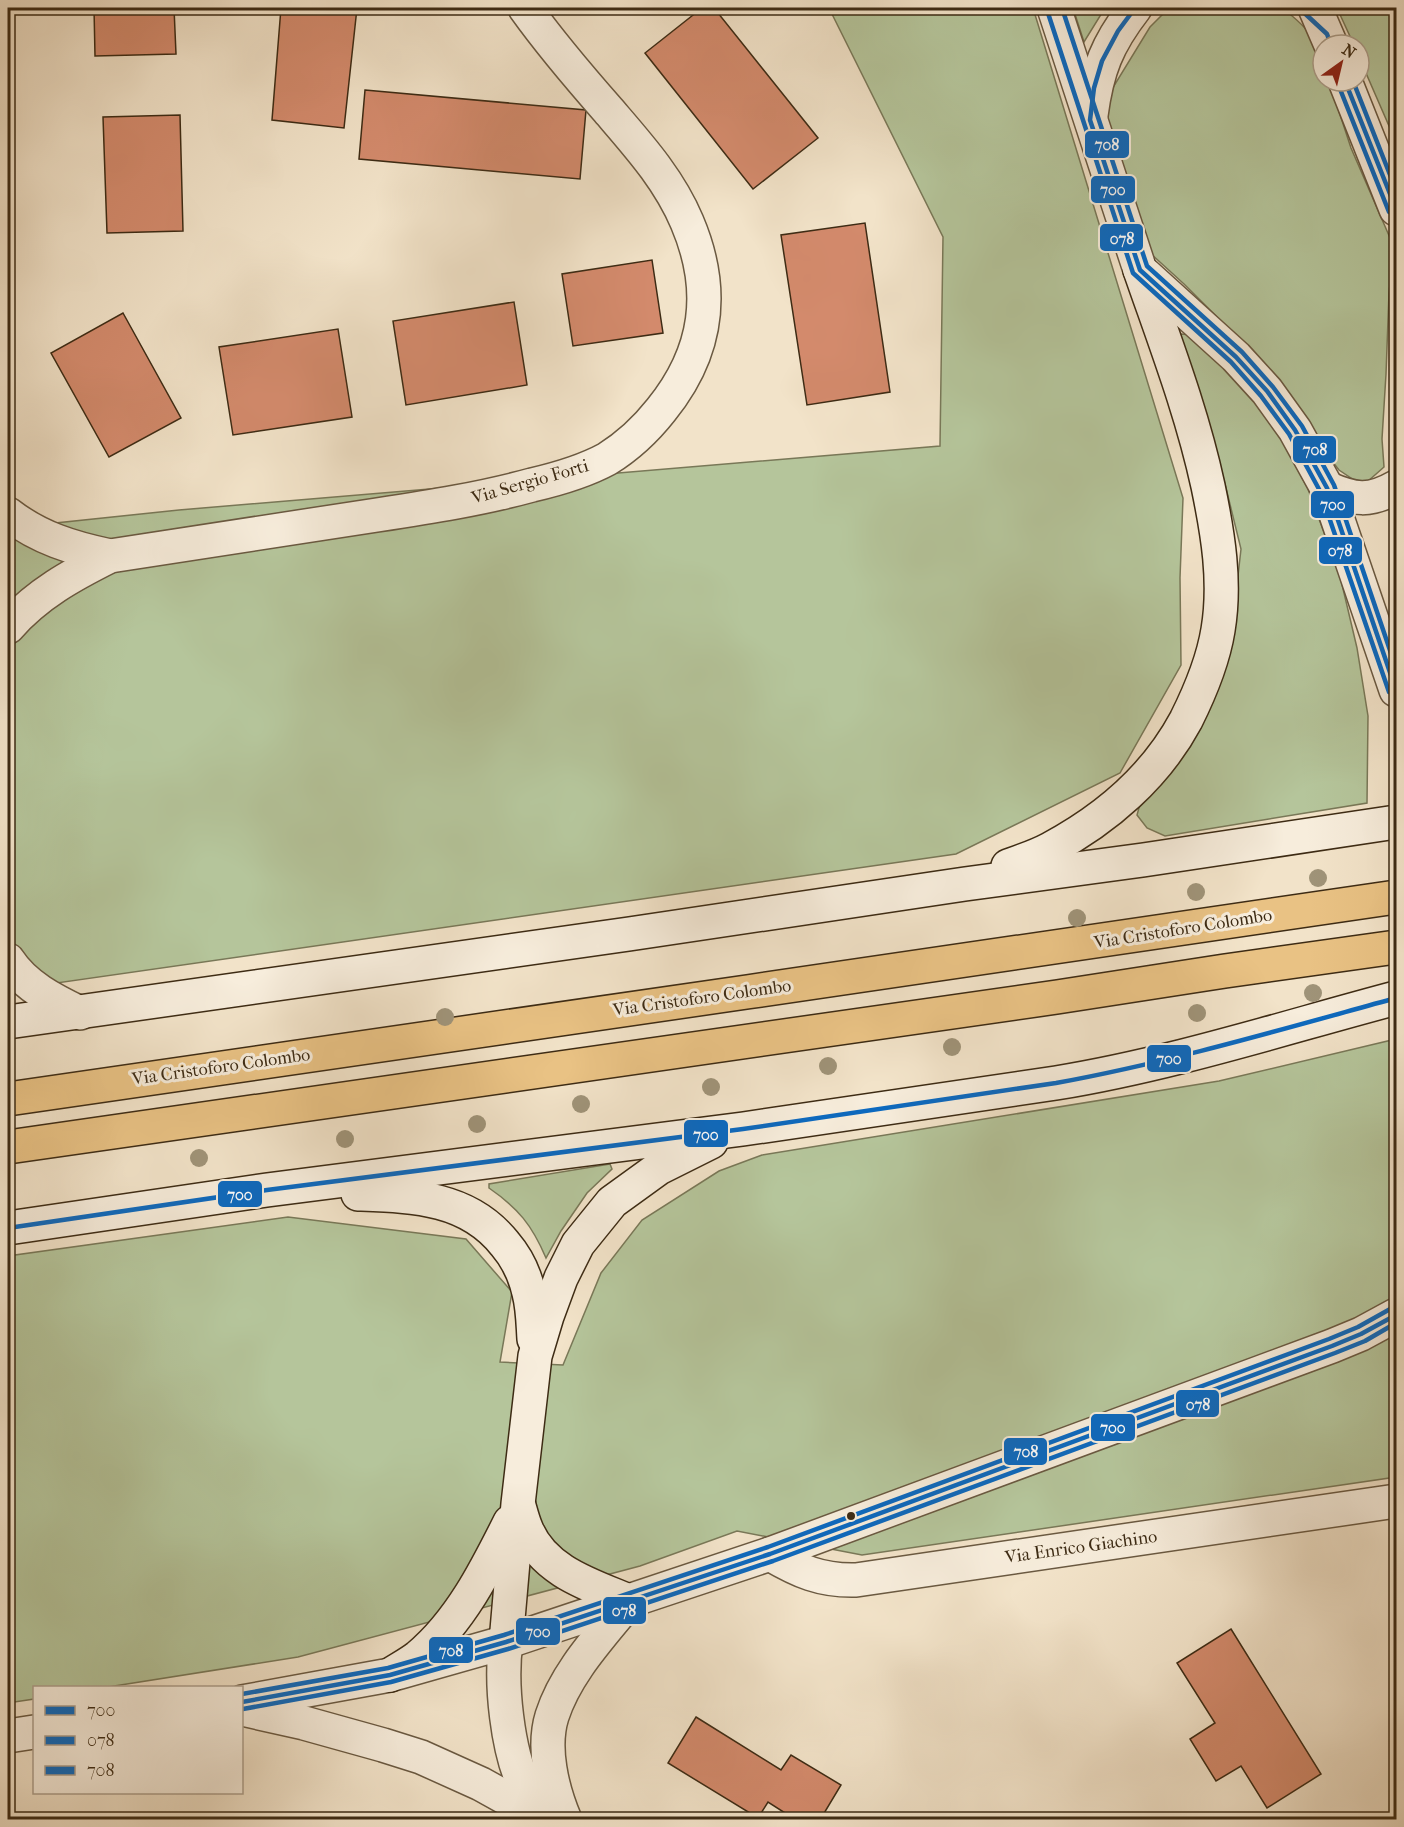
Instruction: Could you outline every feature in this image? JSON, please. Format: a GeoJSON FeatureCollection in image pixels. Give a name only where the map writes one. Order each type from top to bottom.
{"type":"FeatureCollection","features":[{"type":"Feature","properties":{"kind":"highway","name":"Via Cristoforo Colombo"},"geometry":{"type":"LineString","coordinates":[[8,1099],[334,1050],[1047,950],[1396,897]]}},
{"type":"Feature","properties":{"kind":"highway"},"geometry":{"type":"LineString","coordinates":[[8,1147],[1057,998],[1396,947]]}},
{"type":"Feature","properties":{"kind":"street","name":"Via Sergio Forti"},"geometry":{"type":"LineString","coordinates":[[8,627],[22,611],[48,590],[110,556],[435,507],[508,492],[569,476],[621,450],[668,402],[693,359],[704,310],[699,260],[688,224],[666,182],[649,159],[568,64],[525,8]]}},
{"type":"Feature","properties":{"kind":"street"},"geometry":{"type":"LineString","coordinates":[[965,884],[1049,850],[1102,815],[1131,791],[1156,765],[1174,740],[1192,707],[1212,657],[1218,632],[1221,585],[1220,550],[1191,421],[1054,8]]}},
{"type":"Feature","properties":{"kind":"street"},"geometry":{"type":"LineString","coordinates":[[1090,120],[1094,88],[1102,62],[1109,46],[1135,8]]}},
{"type":"Feature","properties":{"kind":"street"},"geometry":{"type":"LineString","coordinates":[[1299,8],[1324,29]]}},
{"type":"Feature","properties":{"kind":"street"},"geometry":{"type":"LineString","coordinates":[[1350,93],[1396,209]]}},
{"type":"Feature","properties":{"kind":"street"},"geometry":{"type":"LineString","coordinates":[[1140,270],[1236,357],[1267,391],[1295,430],[1327,488],[1396,690]]}},
{"type":"Feature","properties":{"kind":"street"},"geometry":{"type":"LineString","coordinates":[[1327,488],[1363,499],[1375,497],[1396,487]]}},
{"type":"Feature","properties":{"kind":"street"},"geometry":{"type":"LineString","coordinates":[[8,514],[30,529],[60,543],[110,556]]}},
{"type":"Feature","properties":{"kind":"street"},"geometry":{"type":"LineString","coordinates":[[8,1022],[1396,822]]}},
{"type":"Feature","properties":{"kind":"street"},"geometry":{"type":"LineString","coordinates":[[8,960],[23,978],[40,992],[80,1013]]}},
{"type":"Feature","properties":{"kind":"street"},"geometry":{"type":"LineString","coordinates":[[8,1228],[267,1190],[743,1129],[1102,1076],[1210,1050],[1396,998]]}},
{"type":"Feature","properties":{"kind":"street"},"geometry":{"type":"LineString","coordinates":[[535,1356],[568,1260],[589,1229],[612,1202],[659,1168],[697,1148],[743,1129]]}},
{"type":"Feature","properties":{"kind":"street"},"geometry":{"type":"LineString","coordinates":[[267,1190],[415,1198],[454,1206],[488,1224],[516,1259],[524,1276],[532,1310],[535,1356],[518,1504],[503,1678],[514,1754],[526,1788],[532,1798],[555,1820]]}},
{"type":"Feature","properties":{"kind":"street"},"geometry":{"type":"LineString","coordinates":[[243,1702],[390,1675],[506,1642],[770,1554],[1332,1346],[1361,1334],[1396,1315]]}},
{"type":"Feature","properties":{"kind":"street","name":"Via Enrico Giachino"},"geometry":{"type":"LineString","coordinates":[[770,1554],[821,1578],[856,1580],[1396,1501]]}},
{"type":"Feature","properties":{"kind":"street"},"geometry":{"type":"LineString","coordinates":[[518,1504],[526,1530],[557,1568],[576,1579],[629,1601]]}},
{"type":"Feature","properties":{"kind":"street"},"geometry":{"type":"LineString","coordinates":[[390,1675],[427,1648],[460,1610],[488,1566],[518,1504]]}},
{"type":"Feature","properties":{"kind":"street"},"geometry":{"type":"LineString","coordinates":[[565,1820],[549,1759],[552,1718],[558,1701],[577,1668],[629,1601]]}},
{"type":"Feature","properties":{"kind":"street"},"geometry":{"type":"LineString","coordinates":[[243,1709],[304,1723],[421,1757],[481,1784],[546,1820]]}},
{"type":"Feature","properties":{"kind":"street"},"geometry":{"type":"LineString","coordinates":[[8,1736],[33,1732]]}},
{"type":"Feature","properties":{"kind":"green space"},"geometry":{"type":"Polygon","coordinates":[[[829,8],[1033,8],[1183,498],[1180,578],[1181,665],[1120,773],[956,854],[8,990],[8,528],[179,510],[940,446],[943,237],[829,8]]]}},
{"type":"Feature","properties":{"kind":"green space"},"geometry":{"type":"Polygon","coordinates":[[[1073,8],[1105,8],[1084,42],[1073,8]]]}},
{"type":"Feature","properties":{"kind":"green space"},"geometry":{"type":"Polygon","coordinates":[[[1169,8],[1282,8],[1311,36],[1311,93],[1333,93],[1351,148],[1394,247],[1389,293],[1382,439],[1384,467],[1367,482],[1354,480],[1339,470],[1229,329],[1150,253],[1106,117],[1112,89],[1150,27],[1169,8]]]}},
{"type":"Feature","properties":{"kind":"green space"},"geometry":{"type":"Polygon","coordinates":[[[1337,8],[1396,8],[1396,142],[1371,85],[1371,33],[1348,33],[1337,8]]]}},
{"type":"Feature","properties":{"kind":"green space"},"geometry":{"type":"Polygon","coordinates":[[[1181,334],[1192,335],[1235,374],[1279,435],[1308,489],[1340,576],[1357,648],[1368,716],[1367,803],[1165,836],[1147,828],[1137,815],[1143,793],[1231,638],[1241,549],[1197,383],[1178,343],[1181,334]]]}},
{"type":"Feature","properties":{"kind":"green space"},"geometry":{"type":"Polygon","coordinates":[[[1396,1039],[1396,1477],[862,1555],[737,1531],[640,1566],[298,1657],[114,1686],[33,1686],[33,1699],[8,1703],[8,1256],[288,1217],[466,1239],[512,1292],[500,1362],[563,1365],[601,1273],[642,1220],[719,1171],[762,1155],[1219,1081],[1396,1039]]]}},
{"type":"Feature","properties":{"kind":"green space"},"geometry":{"type":"Polygon","coordinates":[[[610,1164],[612,1169],[587,1193],[546,1258],[523,1218],[489,1188],[489,1184],[610,1164]]]}},
{"type":"Feature","properties":{"kind":"building"},"geometry":{"type":"Polygon","coordinates":[[[94,8],[174,8],[176,54],[95,56],[94,8]]]}},
{"type":"Feature","properties":{"kind":"building"},"geometry":{"type":"Polygon","coordinates":[[[281,8],[357,8],[344,128],[272,120],[281,8]]]}},
{"type":"Feature","properties":{"kind":"building"},"geometry":{"type":"Polygon","coordinates":[[[702,8],[714,8],[818,138],[753,189],[645,53],[702,8]]]}},
{"type":"Feature","properties":{"kind":"building"},"geometry":{"type":"Polygon","coordinates":[[[365,90],[586,110],[580,179],[359,159],[365,90]]]}},
{"type":"Feature","properties":{"kind":"building"},"geometry":{"type":"Polygon","coordinates":[[[180,115],[183,231],[107,233],[103,117],[180,115]]]}},
{"type":"Feature","properties":{"kind":"building"},"geometry":{"type":"Polygon","coordinates":[[[865,223],[890,392],[807,405],[781,235],[865,223]]]}},
{"type":"Feature","properties":{"kind":"building"},"geometry":{"type":"Polygon","coordinates":[[[652,260],[663,333],[573,346],[562,274],[652,260]]]}},
{"type":"Feature","properties":{"kind":"building"},"geometry":{"type":"Polygon","coordinates":[[[514,302],[527,385],[406,405],[393,321],[514,302]]]}},
{"type":"Feature","properties":{"kind":"building"},"geometry":{"type":"Polygon","coordinates":[[[123,313],[181,418],[109,457],[51,353],[123,313]]]}},
{"type":"Feature","properties":{"kind":"building"},"geometry":{"type":"Polygon","coordinates":[[[338,329],[352,417],[233,435],[219,347],[338,329]]]}},
{"type":"Feature","properties":{"kind":"building"},"geometry":{"type":"Polygon","coordinates":[[[1231,1629],[1321,1774],[1267,1808],[1241,1766],[1216,1781],[1190,1739],[1215,1723],[1177,1663],[1231,1629]]]}},
{"type":"Feature","properties":{"kind":"building"},"geometry":{"type":"Polygon","coordinates":[[[696,1717],[781,1770],[791,1755],[841,1785],[820,1820],[796,1820],[768,1802],[758,1818],[668,1763],[696,1717]]]}},
{"type":"Feature","properties":{"kind":"transit line","name":"708"},"geometry":{"type":"LineString","coordinates":[[1062,8],[1147,266],[1242,352],[1273,387],[1302,426],[1334,485],[1396,668]]}},
{"type":"Feature","properties":{"kind":"transit line","name":"700"},"geometry":{"type":"LineString","coordinates":[[1135,8],[1118,31],[1102,61],[1094,88],[1090,120],[1140,270],[1236,357],[1267,391],[1295,430],[1327,488],[1396,690]]}},
{"type":"Feature","properties":{"kind":"transit line","name":"700"},"geometry":{"type":"LineString","coordinates":[[1299,8],[1326,33]]}},
{"type":"Feature","properties":{"kind":"transit line","name":"078"},"geometry":{"type":"LineString","coordinates":[[1047,10],[1133,273],[1231,362],[1261,396],[1289,434],[1320,491],[1389,692]]}},
{"type":"Feature","properties":{"kind":"transit line","name":"078"},"geometry":{"type":"LineString","coordinates":[[1342,93],[1389,212]]}},
{"type":"Feature","properties":{"kind":"transit line","name":"700"},"geometry":{"type":"LineString","coordinates":[[1350,93],[1396,209]]}},
{"type":"Feature","properties":{"kind":"transit line","name":"708"},"geometry":{"type":"LineString","coordinates":[[1358,93],[1396,190]]}},
{"type":"Feature","properties":{"kind":"transit line","name":"700"},"geometry":{"type":"LineString","coordinates":[[8,1228],[267,1190],[743,1129],[1056,1083],[1184,1055],[1396,998]]}},
{"type":"Feature","properties":{"kind":"transit line","name":"708"},"geometry":{"type":"LineString","coordinates":[[243,1694],[388,1668],[504,1635],[768,1547],[1329,1339],[1358,1327],[1392,1308]]}},
{"type":"Feature","properties":{"kind":"transit line","name":"700"},"geometry":{"type":"LineString","coordinates":[[243,1702],[390,1675],[506,1642],[770,1554],[1332,1346],[1361,1334],[1396,1315]]}},
{"type":"Feature","properties":{"kind":"transit line","name":"078"},"geometry":{"type":"LineString","coordinates":[[243,1709],[391,1682],[508,1649],[773,1561],[1335,1353],[1365,1341],[1396,1323]]}}]}
